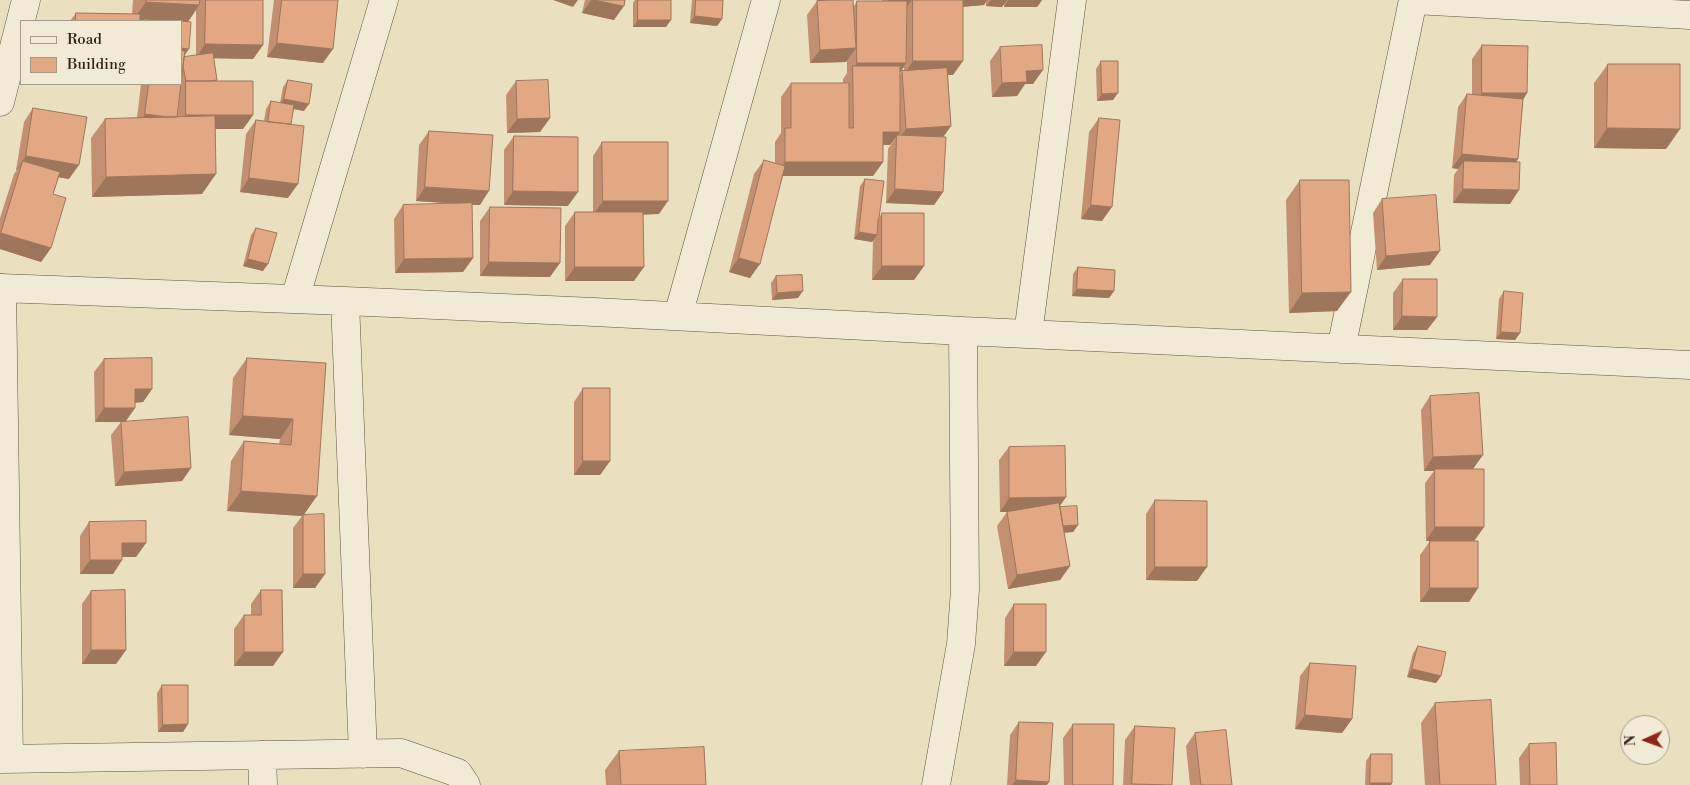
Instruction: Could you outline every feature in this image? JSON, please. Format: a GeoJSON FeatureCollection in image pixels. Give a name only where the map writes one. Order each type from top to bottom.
{"type":"FeatureCollection","features":[{"type":"Feature","properties":{"kind":"street"},"geometry":{"type":"LineString","coordinates":[[21,20],[26,0]]}},
{"type":"Feature","properties":{"kind":"street"},"geometry":{"type":"LineString","coordinates":[[295,299],[384,0]]}},
{"type":"Feature","properties":{"kind":"street"},"geometry":{"type":"LineString","coordinates":[[678,316],[766,0]]}},
{"type":"Feature","properties":{"kind":"street"},"geometry":{"type":"LineString","coordinates":[[1028,334],[1072,0]]}},
{"type":"Feature","properties":{"kind":"street"},"geometry":{"type":"LineString","coordinates":[[1341,349],[1414,0],[1690,15]]}},
{"type":"Feature","properties":{"kind":"street"},"geometry":{"type":"LineString","coordinates":[[0,102],[20,24]]}},
{"type":"Feature","properties":{"kind":"street"},"geometry":{"type":"LineString","coordinates":[[466,785],[458,773],[400,753],[4,759],[1,288],[678,316],[1690,365]]}},
{"type":"Feature","properties":{"kind":"street"},"geometry":{"type":"LineString","coordinates":[[345,301],[363,754]]}},
{"type":"Feature","properties":{"kind":"street"},"geometry":{"type":"LineString","coordinates":[[936,785],[961,644],[965,590],[963,331]]}},
{"type":"Feature","properties":{"kind":"street"},"geometry":{"type":"LineString","coordinates":[[262,756],[263,785]]}},
{"type":"Feature","properties":{"kind":"building"},"geometry":{"type":"Polygon","coordinates":[[[146,0],[200,0],[199,5],[146,2],[146,0]]]}},
{"type":"Feature","properties":{"kind":"building"},"geometry":{"type":"Polygon","coordinates":[[[206,0],[263,0],[263,45],[205,44],[206,0]]]}},
{"type":"Feature","properties":{"kind":"building"},"geometry":{"type":"Polygon","coordinates":[[[282,0],[338,0],[333,49],[277,43],[282,0]]]}},
{"type":"Feature","properties":{"kind":"building"},"geometry":{"type":"Polygon","coordinates":[[[594,0],[625,0],[624,6],[594,0]]]}},
{"type":"Feature","properties":{"kind":"building"},"geometry":{"type":"Polygon","coordinates":[[[638,0],[671,0],[671,20],[638,20],[638,0]]]}},
{"type":"Feature","properties":{"kind":"building"},"geometry":{"type":"Polygon","coordinates":[[[696,0],[723,0],[722,19],[695,16],[696,0]]]}},
{"type":"Feature","properties":{"kind":"building"},"geometry":{"type":"Polygon","coordinates":[[[853,0],[856,48],[820,50],[817,1],[853,0]]]}},
{"type":"Feature","properties":{"kind":"building"},"geometry":{"type":"Polygon","coordinates":[[[913,0],[963,0],[963,61],[913,61],[913,0]]]}},
{"type":"Feature","properties":{"kind":"building"},"geometry":{"type":"Polygon","coordinates":[[[857,1],[907,1],[906,63],[857,63],[857,1]]]}},
{"type":"Feature","properties":{"kind":"building"},"geometry":{"type":"Polygon","coordinates":[[[76,13],[140,14],[140,20],[76,20],[76,13]]]}},
{"type":"Feature","properties":{"kind":"building"},"geometry":{"type":"Polygon","coordinates":[[[182,21],[191,22],[189,49],[182,48],[182,21]]]}},
{"type":"Feature","properties":{"kind":"building"},"geometry":{"type":"Polygon","coordinates":[[[1042,45],[1043,70],[1026,71],[1027,82],[1002,83],[1000,47],[1042,45]]]}},
{"type":"Feature","properties":{"kind":"building"},"geometry":{"type":"Polygon","coordinates":[[[1482,45],[1528,46],[1527,93],[1482,93],[1482,45]]]}},
{"type":"Feature","properties":{"kind":"building"},"geometry":{"type":"Polygon","coordinates":[[[182,50],[185,51],[182,75],[182,50]]]}},
{"type":"Feature","properties":{"kind":"building"},"geometry":{"type":"Polygon","coordinates":[[[213,53],[217,80],[186,82],[183,66],[184,57],[213,53]]]}},
{"type":"Feature","properties":{"kind":"building"},"geometry":{"type":"Polygon","coordinates":[[[1101,61],[1118,61],[1118,93],[1102,94],[1101,61]]]}},
{"type":"Feature","properties":{"kind":"building"},"geometry":{"type":"Polygon","coordinates":[[[1608,64],[1680,64],[1680,129],[1607,128],[1608,64]]]}},
{"type":"Feature","properties":{"kind":"building"},"geometry":{"type":"Polygon","coordinates":[[[853,66],[900,66],[900,132],[883,132],[883,162],[785,162],[785,128],[791,128],[791,83],[849,83],[849,128],[853,128],[853,66]]]}},
{"type":"Feature","properties":{"kind":"building"},"geometry":{"type":"Polygon","coordinates":[[[947,68],[951,126],[906,129],[902,71],[947,68]]]}},
{"type":"Feature","properties":{"kind":"building"},"geometry":{"type":"Polygon","coordinates":[[[288,80],[312,84],[309,104],[284,99],[288,80]]]}},
{"type":"Feature","properties":{"kind":"building"},"geometry":{"type":"Polygon","coordinates":[[[548,80],[550,118],[517,119],[516,81],[548,80]]]}},
{"type":"Feature","properties":{"kind":"building"},"geometry":{"type":"Polygon","coordinates":[[[186,81],[253,81],[253,115],[186,115],[186,81]]]}},
{"type":"Feature","properties":{"kind":"building"},"geometry":{"type":"Polygon","coordinates":[[[149,85],[181,85],[177,117],[145,114],[149,85]]]}},
{"type":"Feature","properties":{"kind":"building"},"geometry":{"type":"Polygon","coordinates":[[[1467,94],[1523,99],[1518,159],[1462,154],[1467,94]]]}},
{"type":"Feature","properties":{"kind":"building"},"geometry":{"type":"Polygon","coordinates":[[[271,101],[294,105],[291,124],[268,122],[271,101]]]}},
{"type":"Feature","properties":{"kind":"building"},"geometry":{"type":"Polygon","coordinates":[[[33,108],[87,117],[79,165],[26,156],[33,108]]]}},
{"type":"Feature","properties":{"kind":"building"},"geometry":{"type":"Polygon","coordinates":[[[215,116],[216,174],[106,177],[105,119],[215,116]]]}},
{"type":"Feature","properties":{"kind":"building"},"geometry":{"type":"Polygon","coordinates":[[[1099,118],[1120,120],[1112,207],[1091,205],[1099,118]]]}},
{"type":"Feature","properties":{"kind":"building"},"geometry":{"type":"Polygon","coordinates":[[[256,120],[304,126],[298,184],[249,178],[256,120]]]}},
{"type":"Feature","properties":{"kind":"building"},"geometry":{"type":"Polygon","coordinates":[[[429,131],[493,135],[489,191],[425,187],[429,131]]]}},
{"type":"Feature","properties":{"kind":"building"},"geometry":{"type":"Polygon","coordinates":[[[897,135],[946,137],[943,192],[895,189],[897,135]]]}},
{"type":"Feature","properties":{"kind":"building"},"geometry":{"type":"Polygon","coordinates":[[[514,136],[578,137],[578,192],[513,191],[514,136]]]}},
{"type":"Feature","properties":{"kind":"building"},"geometry":{"type":"Polygon","coordinates":[[[602,142],[668,142],[668,201],[603,201],[602,142]]]}},
{"type":"Feature","properties":{"kind":"building"},"geometry":{"type":"Polygon","coordinates":[[[764,160],[785,166],[760,264],[739,258],[764,160]]]}},
{"type":"Feature","properties":{"kind":"building"},"geometry":{"type":"Polygon","coordinates":[[[23,161],[60,172],[53,194],[66,198],[51,248],[1,233],[23,161]]]}},
{"type":"Feature","properties":{"kind":"building"},"geometry":{"type":"Polygon","coordinates":[[[1464,161],[1520,162],[1519,190],[1463,189],[1464,161]]]}},
{"type":"Feature","properties":{"kind":"building"},"geometry":{"type":"Polygon","coordinates":[[[865,179],[884,181],[877,235],[859,232],[865,179]]]}},
{"type":"Feature","properties":{"kind":"building"},"geometry":{"type":"Polygon","coordinates":[[[1300,180],[1349,180],[1351,292],[1302,293],[1300,180]]]}},
{"type":"Feature","properties":{"kind":"building"},"geometry":{"type":"Polygon","coordinates":[[[1436,195],[1440,251],[1386,256],[1382,199],[1436,195]]]}},
{"type":"Feature","properties":{"kind":"building"},"geometry":{"type":"Polygon","coordinates":[[[472,203],[473,258],[404,259],[403,205],[472,203]]]}},
{"type":"Feature","properties":{"kind":"building"},"geometry":{"type":"Polygon","coordinates":[[[490,207],[561,208],[560,263],[489,262],[490,207]]]}},
{"type":"Feature","properties":{"kind":"building"},"geometry":{"type":"Polygon","coordinates":[[[575,212],[643,212],[644,267],[575,267],[575,212]]]}},
{"type":"Feature","properties":{"kind":"building"},"geometry":{"type":"Polygon","coordinates":[[[882,213],[924,213],[924,266],[882,266],[882,213]]]}},
{"type":"Feature","properties":{"kind":"building"},"geometry":{"type":"Polygon","coordinates":[[[256,228],[277,233],[268,264],[248,259],[256,228]]]}},
{"type":"Feature","properties":{"kind":"building"},"geometry":{"type":"Polygon","coordinates":[[[1078,267],[1115,270],[1114,291],[1077,289],[1078,267]]]}},
{"type":"Feature","properties":{"kind":"building"},"geometry":{"type":"Polygon","coordinates":[[[802,275],[803,291],[777,293],[776,276],[802,275]]]}},
{"type":"Feature","properties":{"kind":"building"},"geometry":{"type":"Polygon","coordinates":[[[1403,279],[1437,279],[1437,317],[1402,316],[1403,279]]]}},
{"type":"Feature","properties":{"kind":"building"},"geometry":{"type":"Polygon","coordinates":[[[1504,291],[1523,293],[1520,333],[1501,332],[1504,291]]]}},
{"type":"Feature","properties":{"kind":"building"},"geometry":{"type":"Polygon","coordinates":[[[152,358],[152,389],[135,389],[135,408],[104,408],[104,359],[152,358]]]}},
{"type":"Feature","properties":{"kind":"building"},"geometry":{"type":"Polygon","coordinates":[[[247,358],[326,363],[317,496],[241,491],[244,441],[291,445],[293,419],[243,416],[247,358]]]}},
{"type":"Feature","properties":{"kind":"building"},"geometry":{"type":"Polygon","coordinates":[[[583,388],[610,388],[610,461],[583,461],[583,388]]]}},
{"type":"Feature","properties":{"kind":"building"},"geometry":{"type":"Polygon","coordinates":[[[1479,393],[1483,455],[1433,457],[1430,396],[1479,393]]]}},
{"type":"Feature","properties":{"kind":"building"},"geometry":{"type":"Polygon","coordinates":[[[188,417],[191,468],[124,472],[121,422],[188,417]]]}},
{"type":"Feature","properties":{"kind":"building"},"geometry":{"type":"Polygon","coordinates":[[[1065,446],[1066,497],[1009,498],[1009,447],[1065,446]]]}},
{"type":"Feature","properties":{"kind":"building"},"geometry":{"type":"Polygon","coordinates":[[[1435,469],[1484,469],[1484,527],[1435,527],[1435,469]]]}},
{"type":"Feature","properties":{"kind":"building"},"geometry":{"type":"Polygon","coordinates":[[[1155,500],[1207,501],[1207,567],[1155,567],[1155,500]]]}},
{"type":"Feature","properties":{"kind":"building"},"geometry":{"type":"Polygon","coordinates":[[[1059,503],[1070,566],[1017,575],[1007,512],[1059,503]]]}},
{"type":"Feature","properties":{"kind":"building"},"geometry":{"type":"Polygon","coordinates":[[[1077,506],[1078,525],[1063,526],[1060,507],[1077,506]]]}},
{"type":"Feature","properties":{"kind":"building"},"geometry":{"type":"Polygon","coordinates":[[[324,514],[325,574],[303,574],[303,515],[324,514]]]}},
{"type":"Feature","properties":{"kind":"building"},"geometry":{"type":"Polygon","coordinates":[[[146,521],[146,543],[122,543],[122,560],[90,560],[89,522],[146,521]]]}},
{"type":"Feature","properties":{"kind":"building"},"geometry":{"type":"Polygon","coordinates":[[[1430,541],[1478,541],[1478,588],[1430,588],[1430,541]]]}},
{"type":"Feature","properties":{"kind":"building"},"geometry":{"type":"Polygon","coordinates":[[[125,590],[126,650],[91,650],[91,591],[125,590]]]}},
{"type":"Feature","properties":{"kind":"building"},"geometry":{"type":"Polygon","coordinates":[[[261,590],[282,590],[283,652],[244,652],[244,615],[261,615],[261,590]]]}},
{"type":"Feature","properties":{"kind":"building"},"geometry":{"type":"Polygon","coordinates":[[[1014,604],[1046,604],[1046,652],[1014,652],[1014,604]]]}},
{"type":"Feature","properties":{"kind":"building"},"geometry":{"type":"Polygon","coordinates":[[[1418,646],[1446,652],[1441,676],[1412,669],[1418,646]]]}},
{"type":"Feature","properties":{"kind":"building"},"geometry":{"type":"Polygon","coordinates":[[[1310,663],[1356,666],[1352,719],[1305,715],[1310,663]]]}},
{"type":"Feature","properties":{"kind":"building"},"geometry":{"type":"Polygon","coordinates":[[[162,685],[188,685],[188,724],[163,725],[162,685]]]}},
{"type":"Feature","properties":{"kind":"building"},"geometry":{"type":"Polygon","coordinates":[[[1491,700],[1496,785],[1440,785],[1435,703],[1491,700]]]}},
{"type":"Feature","properties":{"kind":"building"},"geometry":{"type":"Polygon","coordinates":[[[1019,722],[1053,723],[1049,782],[1016,780],[1019,722]]]}},
{"type":"Feature","properties":{"kind":"building"},"geometry":{"type":"Polygon","coordinates":[[[1073,724],[1114,724],[1113,785],[1073,785],[1073,724]]]}},
{"type":"Feature","properties":{"kind":"building"},"geometry":{"type":"Polygon","coordinates":[[[1135,726],[1175,728],[1172,785],[1132,784],[1135,726]]]}},
{"type":"Feature","properties":{"kind":"building"},"geometry":{"type":"Polygon","coordinates":[[[1226,730],[1232,785],[1201,785],[1195,733],[1226,730]]]}},
{"type":"Feature","properties":{"kind":"building"},"geometry":{"type":"Polygon","coordinates":[[[1556,743],[1557,785],[1530,785],[1529,744],[1556,743]]]}},
{"type":"Feature","properties":{"kind":"building"},"geometry":{"type":"Polygon","coordinates":[[[704,747],[706,785],[621,785],[619,751],[704,747]]]}},
{"type":"Feature","properties":{"kind":"building"},"geometry":{"type":"Polygon","coordinates":[[[1371,754],[1392,754],[1392,783],[1370,783],[1371,754]]]}}]}
